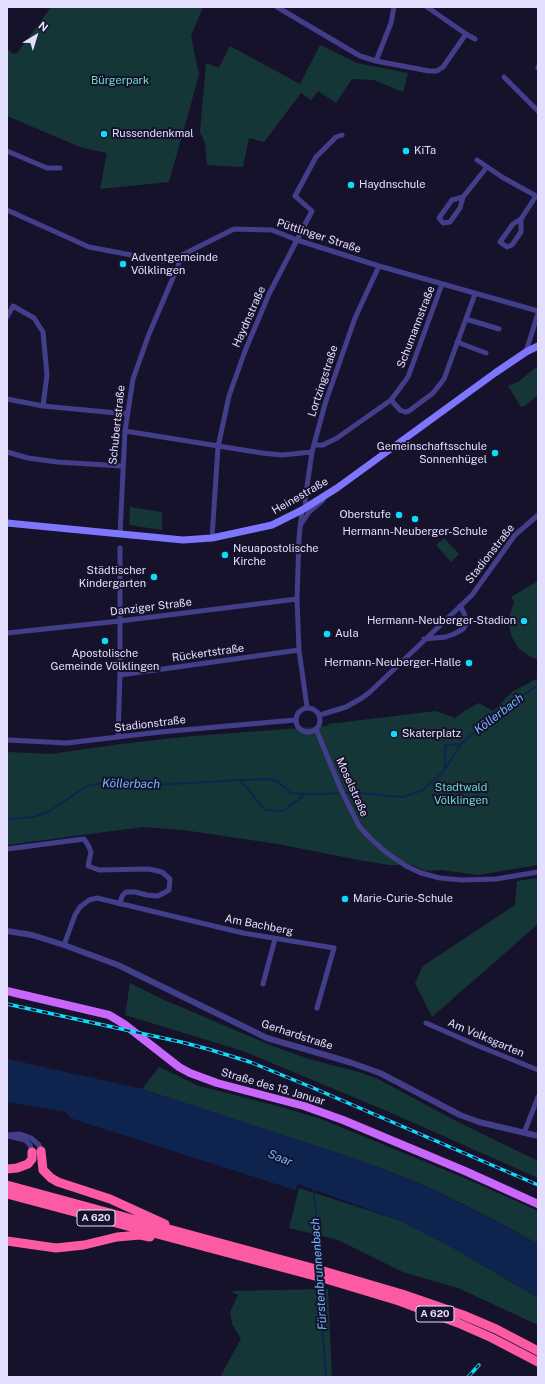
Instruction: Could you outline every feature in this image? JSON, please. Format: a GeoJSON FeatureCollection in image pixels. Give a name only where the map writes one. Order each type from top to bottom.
{"type":"FeatureCollection","features":[{"type":"Feature","properties":{"kind":"highway"},"geometry":{"type":"LineString","coordinates":[[7,1169],[17,1168],[28,1164],[37,1152]]}},
{"type":"Feature","properties":{"kind":"highway"},"geometry":{"type":"LineString","coordinates":[[37,1152],[43,1170],[51,1178],[133,1208],[186,1238]]}},
{"type":"Feature","properties":{"kind":"highway","name":"A 620"},"geometry":{"type":"LineString","coordinates":[[7,1185],[186,1238],[326,1276],[402,1294],[456,1312],[496,1329],[538,1351]]}},
{"type":"Feature","properties":{"kind":"highway","name":"A 620"},"geometry":{"type":"LineString","coordinates":[[7,1194],[186,1238]]}},
{"type":"Feature","properties":{"kind":"highway"},"geometry":{"type":"LineString","coordinates":[[7,1241],[56,1248],[84,1245],[117,1237],[140,1235],[186,1238]]}},
{"type":"Feature","properties":{"kind":"highway","name":"A 620"},"geometry":{"type":"LineString","coordinates":[[326,1276],[430,1312],[492,1338],[538,1362]]}},
{"type":"Feature","properties":{"kind":"main road","name":"Heinestraße"},"geometry":{"type":"LineString","coordinates":[[7,523],[183,540],[212,538],[272,525],[304,509],[337,488],[526,352],[538,346]]}},
{"type":"Feature","properties":{"kind":"main road","name":"Straße des 13. Januar"},"geometry":{"type":"LineString","coordinates":[[7,992],[109,1015],[124,1024],[174,1063],[190,1073],[217,1083],[304,1106],[343,1120],[465,1171],[538,1204]]}},
{"type":"Feature","properties":{"kind":"street"},"geometry":{"type":"LineString","coordinates":[[277,7],[360,56],[376,61],[429,71],[437,71],[443,67],[466,34]]}},
{"type":"Feature","properties":{"kind":"street"},"geometry":{"type":"LineString","coordinates":[[376,61],[391,23],[394,7]]}},
{"type":"Feature","properties":{"kind":"street"},"geometry":{"type":"LineString","coordinates":[[428,7],[475,39]]}},
{"type":"Feature","properties":{"kind":"street"},"geometry":{"type":"LineString","coordinates":[[504,77],[538,111]]}},
{"type":"Feature","properties":{"kind":"street","name":"Haydnstraße"},"geometry":{"type":"LineString","coordinates":[[212,538],[218,447],[229,396],[245,351],[269,294],[312,211],[295,196],[316,157],[336,137],[342,135]]}},
{"type":"Feature","properties":{"kind":"street"},"geometry":{"type":"LineString","coordinates":[[7,151],[47,168],[60,168]]}},
{"type":"Feature","properties":{"kind":"street"},"geometry":{"type":"LineString","coordinates":[[477,160],[508,181],[537,197],[521,219],[513,224],[500,242],[507,247],[512,245],[521,232],[521,219]]}},
{"type":"Feature","properties":{"kind":"street"},"geometry":{"type":"LineString","coordinates":[[463,197],[452,200],[439,218],[443,223],[450,222],[460,208],[463,197],[487,167]]}},
{"type":"Feature","properties":{"kind":"street","name":"Püttlinger Straße"},"geometry":{"type":"LineString","coordinates":[[7,210],[89,247],[163,261],[180,256],[234,229],[272,230],[297,240],[379,266],[538,312],[526,352]]}},
{"type":"Feature","properties":{"kind":"street","name":"Schubertstraße"},"geometry":{"type":"LineString","coordinates":[[120,534],[122,466],[126,414],[133,379],[149,334],[178,266],[180,256]]}},
{"type":"Feature","properties":{"kind":"street","name":"Lortzingstraße"},"geometry":{"type":"LineString","coordinates":[[307,707],[299,650],[297,599],[299,538],[312,452],[325,404],[340,359],[355,318],[379,266]]}},
{"type":"Feature","properties":{"kind":"street","name":"Schumannstraße"},"geometry":{"type":"LineString","coordinates":[[314,445],[323,445],[338,438],[391,400],[408,377],[442,284]]}},
{"type":"Feature","properties":{"kind":"street"},"geometry":{"type":"LineString","coordinates":[[391,400],[400,410],[405,412],[409,411],[433,393],[444,379],[475,294]]}},
{"type":"Feature","properties":{"kind":"street"},"geometry":{"type":"LineString","coordinates":[[7,317],[13,306],[34,318],[43,332],[47,375],[43,406]]}},
{"type":"Feature","properties":{"kind":"street"},"geometry":{"type":"LineString","coordinates":[[466,319],[500,329]]}},
{"type":"Feature","properties":{"kind":"street"},"geometry":{"type":"LineString","coordinates":[[457,342],[486,353]]}},
{"type":"Feature","properties":{"kind":"street"},"geometry":{"type":"LineString","coordinates":[[7,400],[43,406],[126,414]]}},
{"type":"Feature","properties":{"kind":"street"},"geometry":{"type":"LineString","coordinates":[[125,431],[262,453],[282,455],[312,452]]}},
{"type":"Feature","properties":{"kind":"street"},"geometry":{"type":"LineString","coordinates":[[7,452],[28,458],[50,461],[122,466]]}},
{"type":"Feature","properties":{"kind":"street"},"geometry":{"type":"LineString","coordinates":[[301,524],[309,512],[337,488]]}},
{"type":"Feature","properties":{"kind":"street","name":"Stadionstraße"},"geometry":{"type":"LineString","coordinates":[[320,715],[346,706],[362,698],[472,595],[515,535],[538,515]]}},
{"type":"Feature","properties":{"kind":"street"},"geometry":{"type":"LineString","coordinates":[[118,738],[120,675],[120,548]]}},
{"type":"Feature","properties":{"kind":"street","name":"Danziger Straße"},"geometry":{"type":"LineString","coordinates":[[7,633],[120,621],[297,599]]}},
{"type":"Feature","properties":{"kind":"street"},"geometry":{"type":"LineString","coordinates":[[424,639],[446,637],[463,629],[466,623],[464,613],[460,606]]}},
{"type":"Feature","properties":{"kind":"street","name":"Rückertstraße"},"geometry":{"type":"LineString","coordinates":[[120,675],[299,650]]}},
{"type":"Feature","properties":{"kind":"street"},"geometry":{"type":"LineString","coordinates":[[307,707],[317,711],[320,715],[321,720],[316,729],[310,732],[303,732],[298,727],[295,720],[301,709],[307,707]]}},
{"type":"Feature","properties":{"kind":"street","name":"Stadionstraße"},"geometry":{"type":"LineString","coordinates":[[7,740],[67,743],[160,732],[295,720]]}},
{"type":"Feature","properties":{"kind":"street","name":"Moselstraße"},"geometry":{"type":"LineString","coordinates":[[316,729],[342,792],[359,826],[387,853],[406,866],[421,873],[440,878],[471,880],[517,876],[538,872]]}},
{"type":"Feature","properties":{"kind":"street"},"geometry":{"type":"LineString","coordinates":[[7,849],[84,839],[91,852],[88,866],[99,870],[149,869],[162,872],[170,879],[169,890],[158,896],[126,892],[122,896],[120,904]]}},
{"type":"Feature","properties":{"kind":"street","name":"Am Bachberg"},"geometry":{"type":"LineString","coordinates":[[64,944],[75,915],[80,907],[89,900],[97,898],[191,922],[275,939],[334,948],[317,1008]]}},
{"type":"Feature","properties":{"kind":"street","name":"Gerhardstraße"},"geometry":{"type":"LineString","coordinates":[[7,931],[32,935],[64,944],[118,965],[268,1038],[349,1062],[380,1073],[460,1115],[479,1122],[538,1136]]}},
{"type":"Feature","properties":{"kind":"street"},"geometry":{"type":"LineString","coordinates":[[263,984],[275,939]]}},
{"type":"Feature","properties":{"kind":"street","name":"Am Volksgarten"},"geometry":{"type":"LineString","coordinates":[[426,1023],[538,1070]]}},
{"type":"Feature","properties":{"kind":"street"},"geometry":{"type":"LineString","coordinates":[[524,1133],[538,1097]]}},
{"type":"Feature","properties":{"kind":"street"},"geometry":{"type":"LineString","coordinates":[[20,1134],[31,1138],[39,1145],[37,1152],[25,1140],[7,1135],[20,1134]]}},
{"type":"Feature","properties":{"kind":"green space","name":"Bürgerpark"},"geometry":{"type":"Polygon","coordinates":[[[51,7],[203,7],[191,36],[199,75],[169,182],[100,189],[107,153],[80,147],[7,116],[7,48],[13,54],[18,52],[51,7]]]}},
{"type":"Feature","properties":{"kind":"green space"},"geometry":{"type":"Polygon","coordinates":[[[320,45],[357,63],[408,73],[403,92],[374,80],[352,79],[336,103],[318,91],[311,100],[301,93],[264,142],[249,138],[243,167],[207,165],[205,143],[200,132],[206,63],[219,68],[230,46],[300,84],[320,45]]]}},
{"type":"Feature","properties":{"kind":"green space"},"geometry":{"type":"Polygon","coordinates":[[[538,366],[537,396],[525,406],[521,407],[508,386],[518,382],[538,366]]]}},
{"type":"Feature","properties":{"kind":"green space"},"geometry":{"type":"Polygon","coordinates":[[[130,507],[162,512],[162,530],[129,525],[130,507]]]}},
{"type":"Feature","properties":{"kind":"green space"},"geometry":{"type":"Polygon","coordinates":[[[444,538],[459,554],[451,562],[436,545],[444,538]]]}},
{"type":"Feature","properties":{"kind":"green space","name":"Hermann-Neuberger-Stadion"},"geometry":{"type":"Polygon","coordinates":[[[538,581],[538,659],[531,657],[519,649],[512,637],[509,626],[509,617],[514,602],[511,597],[538,581]]]}},
{"type":"Feature","properties":{"kind":"green space","name":"Stadtwald Völklingen"},"geometry":{"type":"Polygon","coordinates":[[[538,678],[538,865],[478,875],[441,870],[425,871],[412,865],[389,865],[278,844],[183,830],[143,827],[7,845],[7,752],[51,754],[193,736],[327,726],[328,724],[436,711],[455,718],[479,703],[493,711],[512,692],[538,678]]]}},
{"type":"Feature","properties":{"kind":"green space"},"geometry":{"type":"Polygon","coordinates":[[[538,878],[538,924],[432,1017],[415,983],[423,966],[515,905],[517,881],[538,878]]]}},
{"type":"Feature","properties":{"kind":"green space"},"geometry":{"type":"Polygon","coordinates":[[[130,983],[162,999],[270,1045],[309,1059],[362,1073],[378,1079],[456,1121],[538,1161],[538,1178],[396,1115],[243,1051],[125,1015],[130,983]]]}},
{"type":"Feature","properties":{"kind":"green space"},"geometry":{"type":"Polygon","coordinates":[[[159,1067],[199,1086],[321,1119],[462,1177],[538,1211],[538,1244],[459,1202],[421,1184],[383,1169],[142,1089],[159,1067]]]}},
{"type":"Feature","properties":{"kind":"green space"},"geometry":{"type":"Polygon","coordinates":[[[299,1188],[401,1221],[455,1249],[538,1298],[538,1325],[458,1288],[403,1272],[338,1240],[289,1228],[299,1188]]]}},
{"type":"Feature","properties":{"kind":"green space"},"geometry":{"type":"Polygon","coordinates":[[[328,1289],[332,1377],[220,1377],[241,1339],[232,1324],[230,1312],[238,1295],[230,1291],[328,1289]]]}},
{"type":"Feature","properties":{"kind":"water","name":"Saar"},"geometry":{"type":"Polygon","coordinates":[[[7,1059],[142,1089],[345,1155],[421,1184],[498,1222],[538,1244],[538,1298],[455,1249],[401,1221],[298,1184],[295,1190],[70,1118],[66,1112],[7,1102],[7,1059]]]}},
{"type":"Feature","properties":{"kind":"waterway","name":"Köllerbach"},"geometry":{"type":"LineString","coordinates":[[7,818],[13,819],[34,817],[50,811],[87,786],[101,783],[138,786],[240,780],[265,810],[283,811],[306,794],[357,793],[403,797],[423,790],[445,770],[445,745],[461,744],[490,719],[538,685]]}},
{"type":"Feature","properties":{"kind":"waterway","name":"Köllerbach"},"geometry":{"type":"LineString","coordinates":[[446,768],[461,744]]}},
{"type":"Feature","properties":{"kind":"waterway","name":"Köllerbach"},"geometry":{"type":"LineString","coordinates":[[240,780],[270,779],[277,781],[291,793],[305,794]]}},
{"type":"Feature","properties":{"kind":"waterway","name":"Fürstenbrunnenbach"},"geometry":{"type":"LineString","coordinates":[[313,1187],[317,1224],[318,1266]]}},
{"type":"Feature","properties":{"kind":"waterway","name":"Fürstenbrunnenbach"},"geometry":{"type":"LineString","coordinates":[[319,1280],[326,1377]]}},
{"type":"Feature","properties":{"kind":"railway"},"geometry":{"type":"LineString","coordinates":[[7,1004],[181,1042],[250,1062],[538,1185]]}},
{"type":"Feature","properties":{"kind":"railway"},"geometry":{"type":"LineString","coordinates":[[468,1377],[479,1365]]}},
{"type":"Feature","properties":{"kind":"place","name":"Russendenkmal"},"geometry":{"type":"Point","coordinates":[104,134]}},
{"type":"Feature","properties":{"kind":"place","name":"KiTa"},"geometry":{"type":"Point","coordinates":[406,151]}},
{"type":"Feature","properties":{"kind":"place","name":"Haydnschule"},"geometry":{"type":"Point","coordinates":[351,185]}},
{"type":"Feature","properties":{"kind":"place","name":"Adventgemeinde Völklingen"},"geometry":{"type":"Point","coordinates":[123,264]}},
{"type":"Feature","properties":{"kind":"place","name":"Gemeinschaftsschule Sonnenhügel"},"geometry":{"type":"Point","coordinates":[495,453]}},
{"type":"Feature","properties":{"kind":"place","name":"Oberstufe"},"geometry":{"type":"Point","coordinates":[399,515]}},
{"type":"Feature","properties":{"kind":"place","name":"Hermann-Neuberger-Schule"},"geometry":{"type":"Point","coordinates":[415,519]}},
{"type":"Feature","properties":{"kind":"place","name":"Neuapostolische Kirche"},"geometry":{"type":"Point","coordinates":[225,555]}},
{"type":"Feature","properties":{"kind":"place","name":"Städtischer Kindergarten"},"geometry":{"type":"Point","coordinates":[154,577]}},
{"type":"Feature","properties":{"kind":"place","name":"Hermann-Neuberger-Stadion"},"geometry":{"type":"Point","coordinates":[524,621]}},
{"type":"Feature","properties":{"kind":"place","name":"Aula"},"geometry":{"type":"Point","coordinates":[327,634]}},
{"type":"Feature","properties":{"kind":"place","name":"Apostolische Gemeinde Völklingen"},"geometry":{"type":"Point","coordinates":[105,641]}},
{"type":"Feature","properties":{"kind":"place","name":"Hermann-Neuberger-Halle"},"geometry":{"type":"Point","coordinates":[469,663]}},
{"type":"Feature","properties":{"kind":"place","name":"Skaterplatz"},"geometry":{"type":"Point","coordinates":[394,734]}},
{"type":"Feature","properties":{"kind":"place","name":"Marie-Curie-Schule"},"geometry":{"type":"Point","coordinates":[345,899]}}]}
